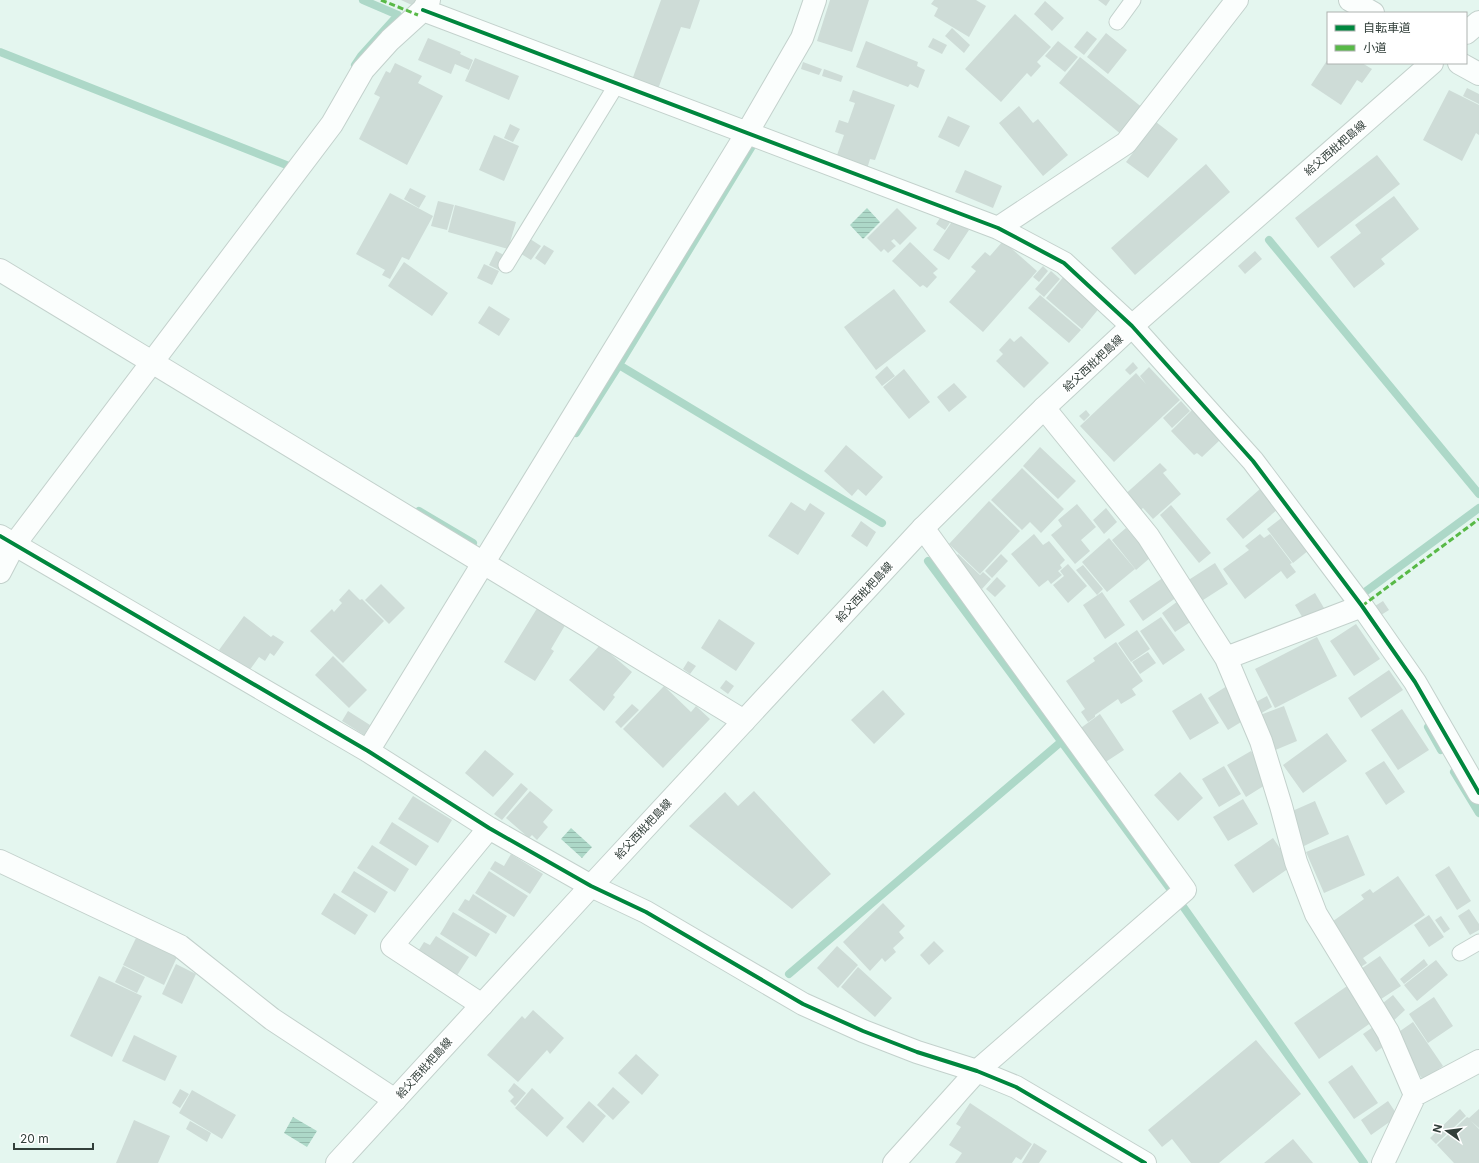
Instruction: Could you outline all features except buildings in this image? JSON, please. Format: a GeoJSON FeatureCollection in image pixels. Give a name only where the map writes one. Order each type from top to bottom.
{"type":"FeatureCollection","features":[{"type":"Feature","properties":{"kind":"street"},"geometry":{"type":"LineString","coordinates":[[368,751],[482,562],[747,133],[802,38],[815,0]]}},
{"type":"Feature","properties":{"kind":"street"},"geometry":{"type":"LineString","coordinates":[[998,228],[1126,143],[1237,0]]}},
{"type":"Feature","properties":{"kind":"street"},"geometry":{"type":"LineString","coordinates":[[1350,0],[1371,12]]}},
{"type":"Feature","properties":{"kind":"street"},"geometry":{"type":"LineString","coordinates":[[0,572],[7,541],[153,362],[332,124],[362,70],[426,5],[617,84],[998,228],[1064,263],[1132,326],[1253,462],[1362,606],[1415,682],[1479,793]]}},
{"type":"Feature","properties":{"kind":"street"},"geometry":{"type":"LineString","coordinates":[[1467,32],[1479,22]]}},
{"type":"Feature","properties":{"kind":"street","name":"給父西枇杷島線"},"geometry":{"type":"LineString","coordinates":[[337,1163],[923,528],[1044,408],[1132,326],[1431,64]]}},
{"type":"Feature","properties":{"kind":"street"},"geometry":{"type":"LineString","coordinates":[[1461,64],[1479,74]]}},
{"type":"Feature","properties":{"kind":"street"},"geometry":{"type":"LineString","coordinates":[[0,270],[744,721]]}},
{"type":"Feature","properties":{"kind":"street"},"geometry":{"type":"LineString","coordinates":[[1044,408],[1148,536],[1226,658],[1261,741],[1296,862],[1316,914],[1388,1032],[1415,1095]]}},
{"type":"Feature","properties":{"kind":"street"},"geometry":{"type":"LineString","coordinates":[[894,1163],[977,1072],[1185,890],[923,528]]}},
{"type":"Feature","properties":{"kind":"street"},"geometry":{"type":"LineString","coordinates":[[7,541],[368,751],[489,828],[591,886],[646,912],[803,1004],[863,1031],[1016,1087],[1145,1163]]}},
{"type":"Feature","properties":{"kind":"street"},"geometry":{"type":"LineString","coordinates":[[1226,658],[1362,606]]}},
{"type":"Feature","properties":{"kind":"street"},"geometry":{"type":"LineString","coordinates":[[482,1005],[392,946],[489,828]]}},
{"type":"Feature","properties":{"kind":"street"},"geometry":{"type":"LineString","coordinates":[[0,861],[180,946],[272,1019],[395,1100]]}},
{"type":"Feature","properties":{"kind":"street"},"geometry":{"type":"LineString","coordinates":[[1383,1163],[1415,1095],[1479,1061]]}},
{"type":"Feature","properties":{"kind":"lane"},"geometry":{"type":"LineString","coordinates":[[1117,22],[1133,0]]}},
{"type":"Feature","properties":{"kind":"lane"},"geometry":{"type":"LineString","coordinates":[[506,265],[617,84]]}},
{"type":"Feature","properties":{"kind":"lane"},"geometry":{"type":"LineString","coordinates":[[1460,953],[1479,942]]}},
{"type":"Feature","properties":{"kind":"shaded area"},"geometry":{"type":"Polygon","coordinates":[[[867,208],[880,222],[863,239],[850,225],[867,208]]]}},
{"type":"Feature","properties":{"kind":"shaded area"},"geometry":{"type":"Polygon","coordinates":[[[571,828],[592,847],[582,858],[561,839],[571,828]]]}},
{"type":"Feature","properties":{"kind":"shaded area"},"geometry":{"type":"Polygon","coordinates":[[[293,1117],[317,1131],[307,1147],[284,1133],[293,1117]]]}},
{"type":"Feature","properties":{"kind":"waterway"},"geometry":{"type":"LineString","coordinates":[[355,65],[361,56],[398,15],[363,0]]}},
{"type":"Feature","properties":{"kind":"waterway"},"geometry":{"type":"LineString","coordinates":[[0,52],[294,168]]}},
{"type":"Feature","properties":{"kind":"waterway"},"geometry":{"type":"LineString","coordinates":[[619,365],[754,143]]}},
{"type":"Feature","properties":{"kind":"waterway"},"geometry":{"type":"LineString","coordinates":[[1269,240],[1479,494]]}},
{"type":"Feature","properties":{"kind":"waterway"},"geometry":{"type":"LineString","coordinates":[[576,433],[619,365],[882,523]]}},
{"type":"Feature","properties":{"kind":"waterway"},"geometry":{"type":"LineString","coordinates":[[1365,592],[1479,508]]}},
{"type":"Feature","properties":{"kind":"waterway"},"geometry":{"type":"LineString","coordinates":[[419,511],[473,543]]}},
{"type":"Feature","properties":{"kind":"waterway"},"geometry":{"type":"LineString","coordinates":[[928,561],[1171,890]]}},
{"type":"Feature","properties":{"kind":"waterway"},"geometry":{"type":"LineString","coordinates":[[1428,727],[1441,750]]}},
{"type":"Feature","properties":{"kind":"waterway"},"geometry":{"type":"LineString","coordinates":[[789,974],[1062,741]]}},
{"type":"Feature","properties":{"kind":"waterway"},"geometry":{"type":"LineString","coordinates":[[1454,772],[1479,813]]}},
{"type":"Feature","properties":{"kind":"waterway"},"geometry":{"type":"LineString","coordinates":[[1182,905],[1364,1163]]}},
{"type":"Feature","properties":{"kind":"marked path"},"geometry":{"type":"LineString","coordinates":[[381,0],[418,15]]}},
{"type":"Feature","properties":{"kind":"marked path"},"geometry":{"type":"LineString","coordinates":[[1362,606],[1479,519]]}},
{"type":"Feature","properties":{"kind":"cycle path"},"geometry":{"type":"LineString","coordinates":[[423,10],[998,228],[1064,263],[1132,326],[1253,461],[1362,606],[1415,682],[1479,793]]}},
{"type":"Feature","properties":{"kind":"cycle path"},"geometry":{"type":"LineString","coordinates":[[0,536],[368,751],[489,828],[591,886],[646,912],[803,1004],[863,1031],[917,1052],[977,1071],[1016,1087],[1145,1163]]}}]}
